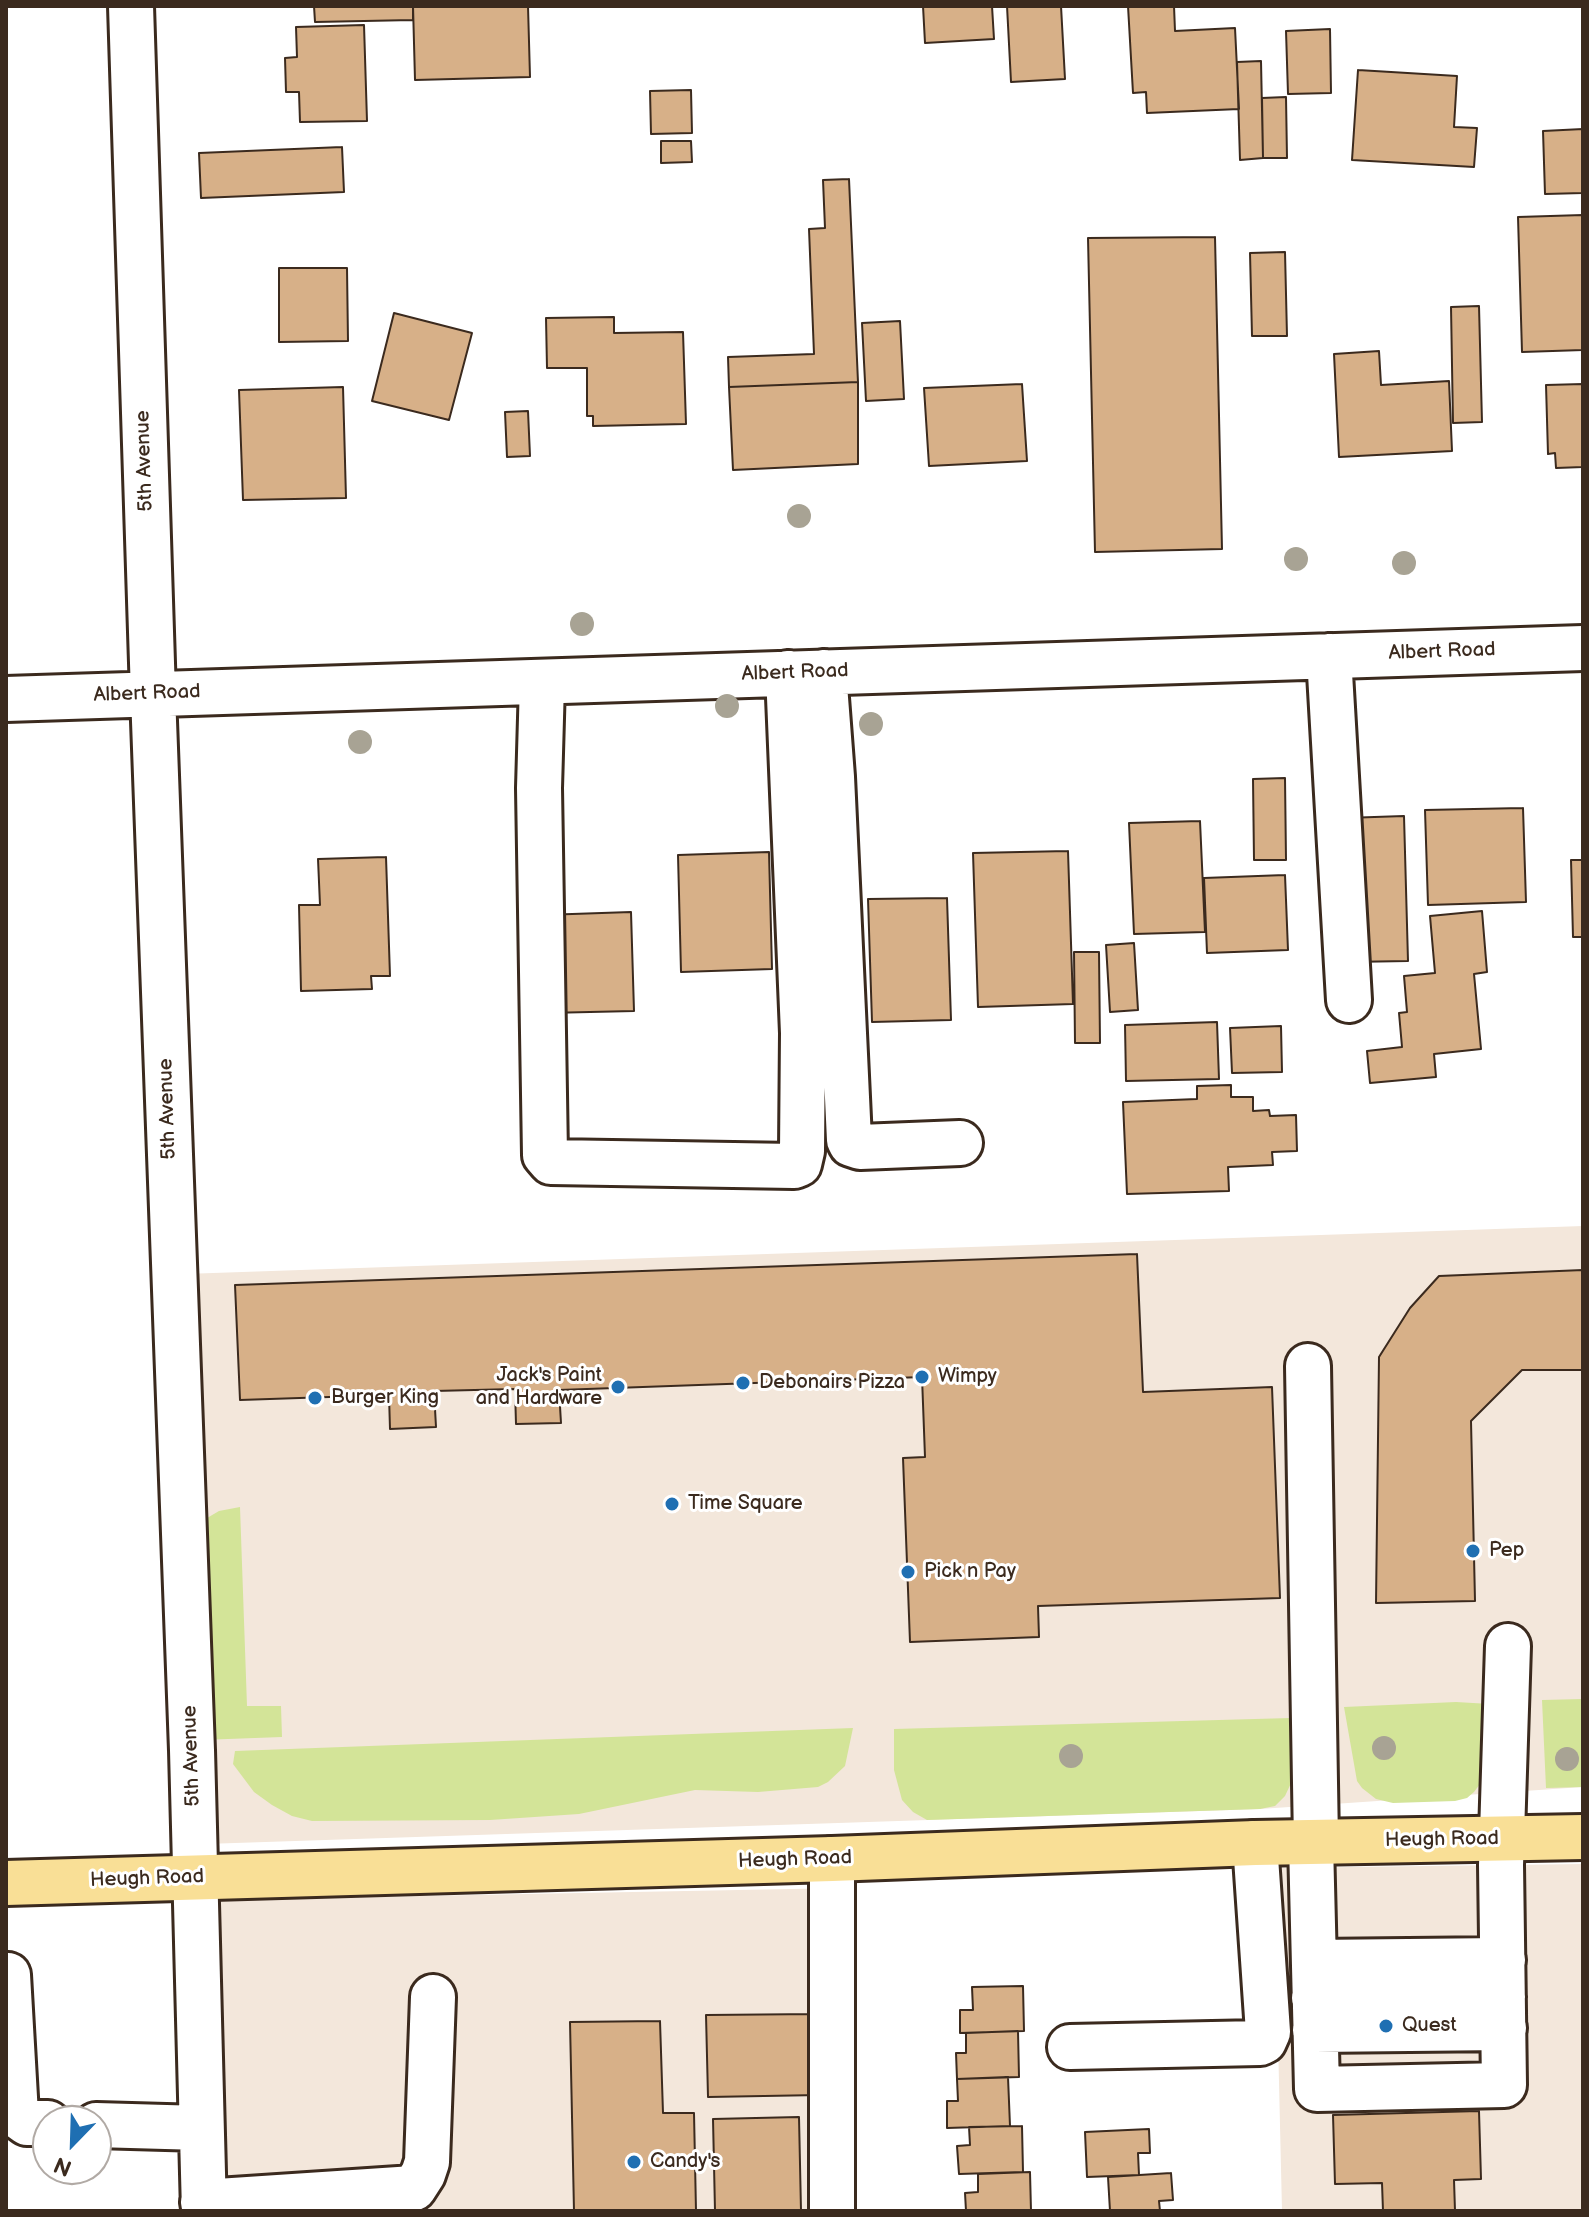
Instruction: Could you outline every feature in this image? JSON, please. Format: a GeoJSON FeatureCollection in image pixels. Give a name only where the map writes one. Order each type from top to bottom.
{"type":"FeatureCollection","features":[{"type":"Feature","properties":{"kind":"main road","name":"Heugh Road"},"geometry":{"type":"LineString","coordinates":[[6,1883],[832,1859],[1255,1843],[1583,1837]]}},
{"type":"Feature","properties":{"kind":"street","name":"5th Avenue"},"geometry":{"type":"LineString","coordinates":[[131,6],[196,1878],[204,2206]]}},
{"type":"Feature","properties":{"kind":"street","name":"Albert Road"},"geometry":{"type":"LineString","coordinates":[[6,699],[1583,648]]}},
{"type":"Feature","properties":{"kind":"street"},"geometry":{"type":"LineString","coordinates":[[1329,656],[1349,1000]]}},
{"type":"Feature","properties":{"kind":"street"},"geometry":{"type":"LineString","coordinates":[[542,683],[539,788],[545,1155],[551,1162],[794,1166],[799,1164],[802,1151],[806,673]]}},
{"type":"Feature","properties":{"kind":"street"},"geometry":{"type":"LineString","coordinates":[[806,673],[832,777],[849,1140],[860,1147],[960,1143]]}},
{"type":"Feature","properties":{"kind":"street"},"geometry":{"type":"LineString","coordinates":[[1308,1366],[1317,2089],[1504,2085],[1503,1839],[1508,1646]]}},
{"type":"Feature","properties":{"kind":"street"},"geometry":{"type":"LineString","coordinates":[[1070,2047],[1264,2041],[1268,2032],[1255,1843]]}},
{"type":"Feature","properties":{"kind":"street"},"geometry":{"type":"LineString","coordinates":[[832,1859],[832,2211]]}},
{"type":"Feature","properties":{"kind":"street"},"geometry":{"type":"LineString","coordinates":[[8,1975],[16,2115],[32,2123]]}},
{"type":"Feature","properties":{"kind":"street"},"geometry":{"type":"LineString","coordinates":[[204,2206],[414,2188],[427,2162],[433,1997]]}},
{"type":"Feature","properties":{"kind":"street"},"geometry":{"type":"LineString","coordinates":[[1315,2013],[1503,2011]]}},
{"type":"Feature","properties":{"kind":"street"},"geometry":{"type":"LineString","coordinates":[[1315,2013],[1503,2011]]}},
{"type":"Feature","properties":{"kind":"street"},"geometry":{"type":"LineString","coordinates":[[112,2125],[201,2128]]}},
{"type":"Feature","properties":{"kind":"shaded area"},"geometry":{"type":"Polygon","coordinates":[[[1583,1226],[1583,1787],[1260,1809],[205,1844],[184,1274],[1583,1226]]]}},
{"type":"Feature","properties":{"kind":"shaded area"},"geometry":{"type":"Polygon","coordinates":[[[1583,1864],[1583,2211],[1282,2211],[1274,1868],[1583,1864]]]}},
{"type":"Feature","properties":{"kind":"shaded area"},"geometry":{"type":"Polygon","coordinates":[[[844,1888],[851,2211],[218,2211],[211,1900],[844,1888]]]}},
{"type":"Feature","properties":{"kind":"green space"},"geometry":{"type":"Polygon","coordinates":[[[240,1507],[247,1706],[281,1706],[282,1737],[201,1740],[202,1521],[219,1511],[240,1507]]]}},
{"type":"Feature","properties":{"kind":"green space"},"geometry":{"type":"Polygon","coordinates":[[[1583,1699],[1583,1787],[1546,1788],[1542,1700],[1583,1699]]]}},
{"type":"Feature","properties":{"kind":"green space"},"geometry":{"type":"Polygon","coordinates":[[[1456,1702],[1490,1704],[1486,1776],[1474,1792],[1467,1798],[1455,1801],[1393,1803],[1376,1799],[1362,1788],[1357,1781],[1344,1707],[1456,1702]]]}},
{"type":"Feature","properties":{"kind":"green space"},"geometry":{"type":"Polygon","coordinates":[[[1291,1718],[1292,1781],[1285,1796],[1275,1806],[1260,1809],[927,1820],[913,1812],[902,1800],[894,1770],[894,1729],[1291,1718]]]}},
{"type":"Feature","properties":{"kind":"green space"},"geometry":{"type":"Polygon","coordinates":[[[853,1728],[845,1766],[818,1787],[758,1792],[695,1790],[579,1814],[490,1820],[312,1821],[292,1816],[272,1805],[254,1792],[233,1764],[235,1751],[853,1728]]]}},
{"type":"Feature","properties":{"kind":"building"},"geometry":{"type":"Polygon","coordinates":[[[314,6],[413,6],[413,20],[315,22],[314,6]]]}},
{"type":"Feature","properties":{"kind":"building"},"geometry":{"type":"Polygon","coordinates":[[[413,6],[528,6],[530,77],[415,80],[413,6]]]}},
{"type":"Feature","properties":{"kind":"building"},"geometry":{"type":"Polygon","coordinates":[[[923,6],[992,6],[994,39],[925,43],[923,6]]]}},
{"type":"Feature","properties":{"kind":"building"},"geometry":{"type":"Polygon","coordinates":[[[1007,6],[1061,6],[1065,79],[1011,82],[1007,6]]]}},
{"type":"Feature","properties":{"kind":"building"},"geometry":{"type":"Polygon","coordinates":[[[1128,6],[1174,6],[1175,31],[1235,28],[1239,109],[1147,113],[1146,92],[1133,93],[1128,6]]]}},
{"type":"Feature","properties":{"kind":"building"},"geometry":{"type":"Polygon","coordinates":[[[364,25],[367,121],[300,122],[299,92],[286,92],[285,58],[297,57],[296,27],[364,25]]]}},
{"type":"Feature","properties":{"kind":"building"},"geometry":{"type":"Polygon","coordinates":[[[1330,29],[1331,93],[1288,94],[1286,31],[1330,29]]]}},
{"type":"Feature","properties":{"kind":"building"},"geometry":{"type":"Polygon","coordinates":[[[1261,61],[1263,158],[1240,160],[1237,62],[1261,61]]]}},
{"type":"Feature","properties":{"kind":"building"},"geometry":{"type":"Polygon","coordinates":[[[1358,70],[1457,76],[1454,127],[1477,128],[1474,167],[1352,160],[1358,70]]]}},
{"type":"Feature","properties":{"kind":"building"},"geometry":{"type":"Polygon","coordinates":[[[691,90],[692,133],[651,134],[650,91],[691,90]]]}},
{"type":"Feature","properties":{"kind":"building"},"geometry":{"type":"Polygon","coordinates":[[[1286,97],[1287,158],[1263,158],[1262,98],[1286,97]]]}},
{"type":"Feature","properties":{"kind":"building"},"geometry":{"type":"Polygon","coordinates":[[[1583,129],[1583,193],[1545,194],[1543,131],[1583,129]]]}},
{"type":"Feature","properties":{"kind":"building"},"geometry":{"type":"Polygon","coordinates":[[[661,141],[691,141],[692,162],[661,163],[661,141]]]}},
{"type":"Feature","properties":{"kind":"building"},"geometry":{"type":"Polygon","coordinates":[[[342,147],[344,192],[201,198],[199,153],[342,147]]]}},
{"type":"Feature","properties":{"kind":"building"},"geometry":{"type":"Polygon","coordinates":[[[849,179],[858,382],[729,387],[728,357],[814,354],[809,229],[825,228],[823,180],[849,179]]]}},
{"type":"Feature","properties":{"kind":"building"},"geometry":{"type":"Polygon","coordinates":[[[1583,215],[1583,350],[1522,352],[1518,217],[1583,215]]]}},
{"type":"Feature","properties":{"kind":"building"},"geometry":{"type":"Polygon","coordinates":[[[1215,237],[1222,549],[1095,552],[1088,238],[1215,237]]]}},
{"type":"Feature","properties":{"kind":"building"},"geometry":{"type":"Polygon","coordinates":[[[1285,252],[1287,336],[1252,336],[1250,253],[1285,252]]]}},
{"type":"Feature","properties":{"kind":"building"},"geometry":{"type":"Polygon","coordinates":[[[279,268],[347,268],[348,341],[279,342],[279,268]]]}},
{"type":"Feature","properties":{"kind":"building"},"geometry":{"type":"Polygon","coordinates":[[[1479,306],[1482,422],[1453,423],[1451,307],[1479,306]]]}},
{"type":"Feature","properties":{"kind":"building"},"geometry":{"type":"Polygon","coordinates":[[[394,313],[472,333],[449,420],[372,401],[394,313]]]}},
{"type":"Feature","properties":{"kind":"building"},"geometry":{"type":"Polygon","coordinates":[[[614,317],[614,333],[683,332],[686,424],[593,426],[593,416],[587,416],[587,368],[547,368],[546,318],[614,317]]]}},
{"type":"Feature","properties":{"kind":"building"},"geometry":{"type":"Polygon","coordinates":[[[900,321],[904,399],[866,401],[862,323],[900,321]]]}},
{"type":"Feature","properties":{"kind":"building"},"geometry":{"type":"Polygon","coordinates":[[[1379,351],[1381,385],[1449,381],[1452,451],[1339,457],[1334,354],[1379,351]]]}},
{"type":"Feature","properties":{"kind":"building"},"geometry":{"type":"Polygon","coordinates":[[[858,382],[858,464],[733,470],[729,387],[858,382]]]}},
{"type":"Feature","properties":{"kind":"building"},"geometry":{"type":"Polygon","coordinates":[[[1022,384],[1027,461],[929,466],[924,388],[1022,384]]]}},
{"type":"Feature","properties":{"kind":"building"},"geometry":{"type":"Polygon","coordinates":[[[1583,384],[1583,467],[1556,468],[1555,453],[1548,454],[1546,385],[1583,384]]]}},
{"type":"Feature","properties":{"kind":"building"},"geometry":{"type":"Polygon","coordinates":[[[343,387],[346,498],[243,500],[239,390],[343,387]]]}},
{"type":"Feature","properties":{"kind":"building"},"geometry":{"type":"Polygon","coordinates":[[[528,411],[530,456],[507,457],[505,412],[528,411]]]}},
{"type":"Feature","properties":{"kind":"building"},"geometry":{"type":"Polygon","coordinates":[[[1285,778],[1286,860],[1254,860],[1253,779],[1285,778]]]}},
{"type":"Feature","properties":{"kind":"building"},"geometry":{"type":"Polygon","coordinates":[[[1523,808],[1526,902],[1428,905],[1425,810],[1523,808]]]}},
{"type":"Feature","properties":{"kind":"building"},"geometry":{"type":"Polygon","coordinates":[[[1404,816],[1408,961],[1349,962],[1345,818],[1404,816]]]}},
{"type":"Feature","properties":{"kind":"building"},"geometry":{"type":"Polygon","coordinates":[[[1200,821],[1205,932],[1134,934],[1129,823],[1200,821]]]}},
{"type":"Feature","properties":{"kind":"building"},"geometry":{"type":"Polygon","coordinates":[[[1068,851],[1073,1004],[978,1007],[973,853],[1068,851]]]}},
{"type":"Feature","properties":{"kind":"building"},"geometry":{"type":"Polygon","coordinates":[[[769,852],[772,969],[681,972],[678,855],[769,852]]]}},
{"type":"Feature","properties":{"kind":"building"},"geometry":{"type":"Polygon","coordinates":[[[386,857],[390,976],[371,976],[372,989],[301,991],[299,905],[320,905],[318,859],[386,857]]]}},
{"type":"Feature","properties":{"kind":"building"},"geometry":{"type":"Polygon","coordinates":[[[1571,860],[1583,860],[1583,937],[1573,937],[1571,860]]]}},
{"type":"Feature","properties":{"kind":"building"},"geometry":{"type":"Polygon","coordinates":[[[1285,875],[1288,950],[1207,953],[1204,878],[1285,875]]]}},
{"type":"Feature","properties":{"kind":"building"},"geometry":{"type":"Polygon","coordinates":[[[947,898],[951,1020],[872,1022],[868,899],[947,898]]]}},
{"type":"Feature","properties":{"kind":"building"},"geometry":{"type":"Polygon","coordinates":[[[1482,911],[1487,972],[1474,974],[1481,1049],[1434,1054],[1436,1077],[1370,1083],[1367,1051],[1402,1047],[1399,1013],[1407,1012],[1404,976],[1435,973],[1430,916],[1482,911]]]}},
{"type":"Feature","properties":{"kind":"building"},"geometry":{"type":"Polygon","coordinates":[[[631,912],[634,1011],[546,1013],[543,915],[631,912]]]}},
{"type":"Feature","properties":{"kind":"building"},"geometry":{"type":"Polygon","coordinates":[[[1134,943],[1138,1010],[1110,1012],[1106,945],[1134,943]]]}},
{"type":"Feature","properties":{"kind":"building"},"geometry":{"type":"Polygon","coordinates":[[[1074,952],[1099,952],[1100,1043],[1075,1043],[1074,952]]]}},
{"type":"Feature","properties":{"kind":"building"},"geometry":{"type":"Polygon","coordinates":[[[1217,1022],[1219,1079],[1126,1081],[1125,1025],[1217,1022]]]}},
{"type":"Feature","properties":{"kind":"building"},"geometry":{"type":"Polygon","coordinates":[[[1281,1026],[1282,1072],[1232,1073],[1230,1028],[1281,1026]]]}},
{"type":"Feature","properties":{"kind":"building"},"geometry":{"type":"Polygon","coordinates":[[[1231,1085],[1231,1097],[1253,1097],[1253,1111],[1269,1110],[1270,1116],[1296,1115],[1297,1151],[1272,1152],[1273,1165],[1228,1167],[1229,1191],[1127,1194],[1123,1102],[1197,1099],[1197,1086],[1231,1085]]]}},
{"type":"Feature","properties":{"kind":"building"},"geometry":{"type":"Polygon","coordinates":[[[1137,1254],[1143,1392],[1272,1387],[1280,1598],[1038,1606],[1039,1637],[910,1642],[903,1458],[925,1457],[922,1377],[559,1390],[561,1423],[516,1424],[515,1389],[434,1391],[436,1427],[390,1429],[389,1395],[240,1400],[235,1285],[1137,1254]]]}},
{"type":"Feature","properties":{"kind":"building"},"geometry":{"type":"Polygon","coordinates":[[[1583,1270],[1583,1370],[1522,1370],[1471,1421],[1475,1601],[1376,1603],[1379,1357],[1410,1308],[1439,1276],[1583,1270]]]}},
{"type":"Feature","properties":{"kind":"building"},"geometry":{"type":"Polygon","coordinates":[[[1023,1986],[1024,2031],[960,2033],[960,2010],[973,2010],[972,1987],[1023,1986]]]}},
{"type":"Feature","properties":{"kind":"building"},"geometry":{"type":"Polygon","coordinates":[[[818,2014],[820,2095],[708,2097],[706,2015],[818,2014]]]}},
{"type":"Feature","properties":{"kind":"building","name":"Candy's"},"geometry":{"type":"Polygon","coordinates":[[[660,2021],[663,2113],[694,2113],[696,2211],[574,2211],[570,2022],[660,2021]]]}},
{"type":"Feature","properties":{"kind":"building"},"geometry":{"type":"Polygon","coordinates":[[[1018,2031],[1019,2077],[957,2079],[956,2053],[966,2053],[966,2033],[1018,2031]]]}},
{"type":"Feature","properties":{"kind":"building"},"geometry":{"type":"Polygon","coordinates":[[[1008,2077],[1010,2126],[947,2128],[947,2101],[958,2101],[957,2079],[1008,2077]]]}},
{"type":"Feature","properties":{"kind":"building"},"geometry":{"type":"Polygon","coordinates":[[[1479,2111],[1481,2179],[1454,2180],[1455,2211],[1383,2211],[1382,2183],[1335,2184],[1333,2115],[1479,2111]]]}},
{"type":"Feature","properties":{"kind":"building"},"geometry":{"type":"Polygon","coordinates":[[[799,2117],[801,2211],[715,2211],[713,2119],[799,2117]]]}},
{"type":"Feature","properties":{"kind":"building"},"geometry":{"type":"Polygon","coordinates":[[[1022,2126],[1023,2172],[959,2174],[957,2146],[970,2145],[969,2127],[1022,2126]]]}},
{"type":"Feature","properties":{"kind":"building"},"geometry":{"type":"Polygon","coordinates":[[[1149,2129],[1150,2153],[1138,2153],[1139,2175],[1087,2177],[1085,2132],[1149,2129]]]}},
{"type":"Feature","properties":{"kind":"building"},"geometry":{"type":"Polygon","coordinates":[[[1030,2172],[1031,2211],[966,2211],[965,2193],[978,2192],[978,2174],[1030,2172]]]}},
{"type":"Feature","properties":{"kind":"building"},"geometry":{"type":"Polygon","coordinates":[[[1171,2173],[1173,2200],[1159,2201],[1160,2211],[1110,2211],[1108,2177],[1171,2173]]]}},
{"type":"Feature","properties":{"kind":"place","name":"Wimpy"},"geometry":{"type":"Point","coordinates":[922,1377]}},
{"type":"Feature","properties":{"kind":"place","name":"Debonairs Pizza"},"geometry":{"type":"Point","coordinates":[743,1383]}},
{"type":"Feature","properties":{"kind":"place","name":"Jack's Paint and Hardware"},"geometry":{"type":"Point","coordinates":[618,1387]}},
{"type":"Feature","properties":{"kind":"place","name":"Burger King"},"geometry":{"type":"Point","coordinates":[315,1398]}},
{"type":"Feature","properties":{"kind":"place","name":"Time Square"},"geometry":{"type":"Point","coordinates":[672,1504]}},
{"type":"Feature","properties":{"kind":"place","name":"Pep"},"geometry":{"type":"Point","coordinates":[1473,1551]}},
{"type":"Feature","properties":{"kind":"place","name":"Pick n Pay"},"geometry":{"type":"Point","coordinates":[908,1572]}},
{"type":"Feature","properties":{"kind":"place","name":"Quest"},"geometry":{"type":"Point","coordinates":[1386,2026]}},
{"type":"Feature","properties":{"kind":"place","name":"Candy's"},"geometry":{"type":"Point","coordinates":[634,2162]}}]}
